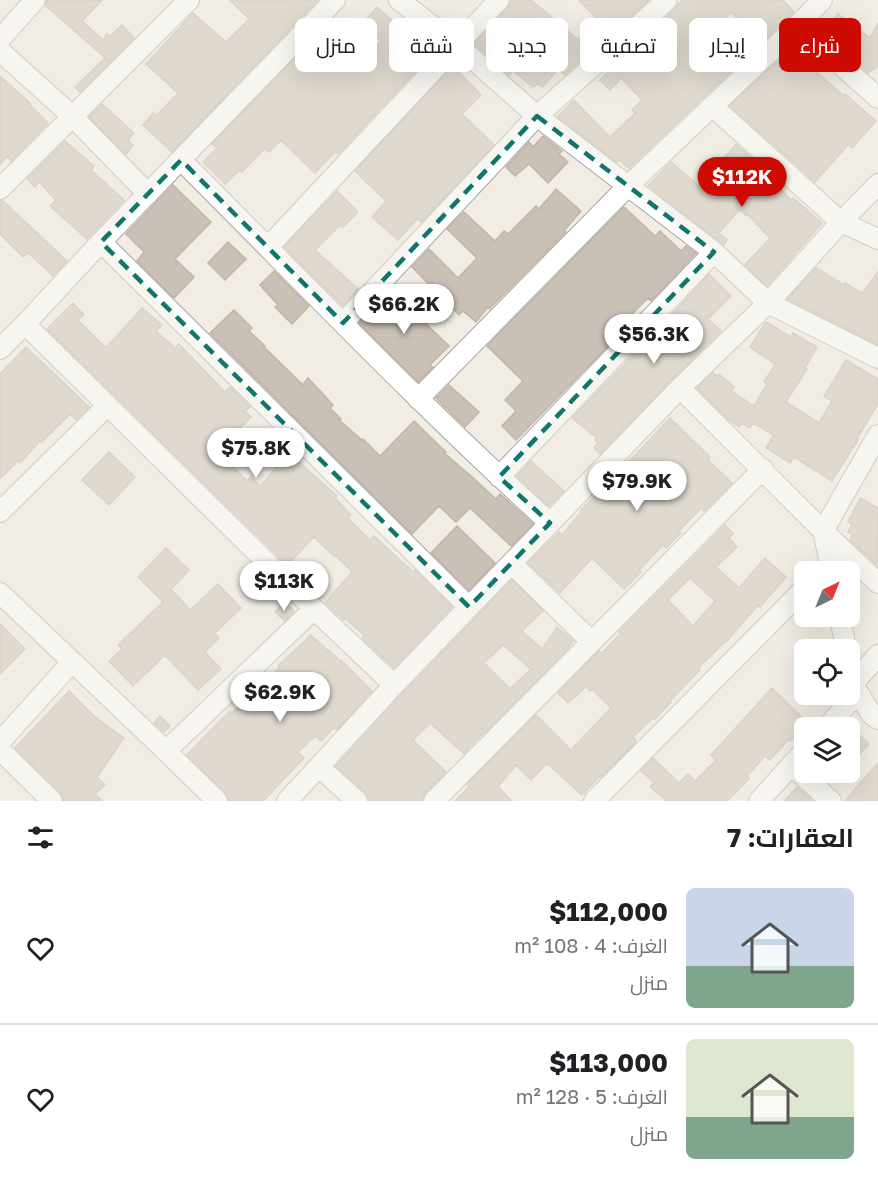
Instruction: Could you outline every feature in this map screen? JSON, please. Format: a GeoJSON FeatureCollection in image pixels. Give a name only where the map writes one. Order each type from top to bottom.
{"type":"FeatureCollection","features":[{"type":"Feature","properties":{"kind":"street"},"geometry":{"type":"LineString","coordinates":[[0,39],[35,0]]}},
{"type":"Feature","properties":{"kind":"street"},"geometry":{"type":"LineString","coordinates":[[0,189],[189,0]]}},
{"type":"Feature","properties":{"kind":"street"},"geometry":{"type":"LineString","coordinates":[[0,349],[335,0]]}},
{"type":"Feature","properties":{"kind":"street"},"geometry":{"type":"LineString","coordinates":[[399,0],[423,18]]}},
{"type":"Feature","properties":{"kind":"street"},"geometry":{"type":"LineString","coordinates":[[474,27],[499,0]]}},
{"type":"Feature","properties":{"kind":"street"},"geometry":{"type":"LineString","coordinates":[[343,323],[537,116],[667,0]]}},
{"type":"Feature","properties":{"kind":"street"},"geometry":{"type":"LineString","coordinates":[[805,18],[822,0]]}},
{"type":"Feature","properties":{"kind":"street"},"geometry":{"type":"LineString","coordinates":[[418,399],[628,186],[779,43]]}},
{"type":"Feature","properties":{"kind":"street"},"geometry":{"type":"LineString","coordinates":[[0,51],[72,116],[148,194]]}},
{"type":"Feature","properties":{"kind":"street"},"geometry":{"type":"LineString","coordinates":[[474,59],[537,116],[714,252],[768,303],[878,358]]}},
{"type":"Feature","properties":{"kind":"street"},"geometry":{"type":"LineString","coordinates":[[268,248],[433,72]]}},
{"type":"Feature","properties":{"kind":"street"},"geometry":{"type":"LineString","coordinates":[[849,72],[878,98]]}},
{"type":"Feature","properties":{"kind":"street"},"geometry":{"type":"LineString","coordinates":[[712,106],[841,222],[878,239]]}},
{"type":"Feature","properties":{"kind":"street"},"geometry":{"type":"LineString","coordinates":[[181,160],[418,399],[550,523]]}},
{"type":"Feature","properties":{"kind":"street"},"geometry":{"type":"LineString","coordinates":[[287,801],[394,685],[680,388],[768,303],[878,184]]}},
{"type":"Feature","properties":{"kind":"street"},"geometry":{"type":"LineString","coordinates":[[101,242],[469,607]]}},
{"type":"Feature","properties":{"kind":"street"},"geometry":{"type":"LineString","coordinates":[[499,477],[714,252]]}},
{"type":"Feature","properties":{"kind":"street"},"geometry":{"type":"LineString","coordinates":[[25,324],[106,406],[394,685]]}},
{"type":"Feature","properties":{"kind":"street"},"geometry":{"type":"LineString","coordinates":[[680,388],[878,583]]}},
{"type":"Feature","properties":{"kind":"street"},"geometry":{"type":"LineString","coordinates":[[0,512],[106,406]]}},
{"type":"Feature","properties":{"kind":"street"},"geometry":{"type":"LineString","coordinates":[[827,561],[824,531],[878,435]]}},
{"type":"Feature","properties":{"kind":"street"},"geometry":{"type":"LineString","coordinates":[[434,801],[763,469]]}},
{"type":"Feature","properties":{"kind":"street"},"geometry":{"type":"LineString","coordinates":[[512,564],[592,642]]}},
{"type":"Feature","properties":{"kind":"street"},"geometry":{"type":"LineString","coordinates":[[0,593],[217,801]]}},
{"type":"Feature","properties":{"kind":"street"},"geometry":{"type":"LineString","coordinates":[[594,801],[794,599]]}},
{"type":"Feature","properties":{"kind":"street"},"geometry":{"type":"LineString","coordinates":[[166,751],[314,609]]}},
{"type":"Feature","properties":{"kind":"street"},"geometry":{"type":"LineString","coordinates":[[860,674],[878,655]]}},
{"type":"Feature","properties":{"kind":"street"},"geometry":{"type":"LineString","coordinates":[[0,742],[72,662]]}},
{"type":"Feature","properties":{"kind":"street"},"geometry":{"type":"LineString","coordinates":[[860,695],[871,714],[878,719]]}},
{"type":"Feature","properties":{"kind":"street"},"geometry":{"type":"LineString","coordinates":[[0,750],[52,801]]}},
{"type":"Feature","properties":{"kind":"street"},"geometry":{"type":"LineString","coordinates":[[759,801],[794,761]]}},
{"type":"Feature","properties":{"kind":"street"},"geometry":{"type":"LineString","coordinates":[[319,767],[357,801]]}},
{"type":"Feature","properties":{"kind":"street"},"geometry":{"type":"LineString","coordinates":[[817,783],[831,801]]}},
{"type":"Feature","properties":{"kind":"highlighted area"},"geometry":{"type":"Polygon","coordinates":[[[537,116],[714,252],[499,477],[550,523],[469,607],[101,242],[181,160],[343,323],[537,116]]]}},
{"type":"Feature","properties":{"kind":"building"},"geometry":{"type":"Polygon","coordinates":[[[47,0],[102,0],[82,21],[103,40],[107,34],[110,36],[122,25],[134,38],[110,62],[45,5],[47,0]]]}},
{"type":"Feature","properties":{"kind":"building"},"geometry":{"type":"Polygon","coordinates":[[[230,0],[318,0],[301,18],[295,18],[295,24],[172,152],[143,125],[153,113],[156,116],[178,93],[146,64],[193,13],[226,42],[249,19],[230,0]]]}},
{"type":"Feature","properties":{"kind":"building"},"geometry":{"type":"Polygon","coordinates":[[[511,0],[531,0],[553,18],[499,18],[508,8],[511,0]]]}},
{"type":"Feature","properties":{"kind":"building"},"geometry":{"type":"Polygon","coordinates":[[[579,0],[649,0],[629,18],[596,18],[579,0]]]}},
{"type":"Feature","properties":{"kind":"building"},"geometry":{"type":"Polygon","coordinates":[[[682,0],[783,0],[794,12],[788,18],[779,18],[779,26],[767,38],[767,18],[737,18],[731,12],[725,18],[689,18],[689,72],[731,72],[629,168],[619,160],[616,162],[557,117],[574,100],[610,137],[635,113],[632,110],[642,100],[621,78],[610,90],[600,80],[608,72],[677,72],[677,18],[666,18],[682,0]]]}},
{"type":"Feature","properties":{"kind":"building"},"geometry":{"type":"Polygon","coordinates":[[[377,7],[389,18],[389,72],[415,72],[338,154],[335,152],[315,173],[281,140],[269,152],[265,148],[242,172],[240,170],[225,184],[203,162],[217,148],[212,144],[295,58],[295,72],[377,72],[377,46],[381,41],[377,37],[377,18],[367,18],[377,7]]]}},
{"type":"Feature","properties":{"kind":"building"},"geometry":{"type":"Polygon","coordinates":[[[878,23],[878,66],[868,73],[861,67],[861,31],[870,38],[878,23]]]}},
{"type":"Feature","properties":{"kind":"building"},"geometry":{"type":"Polygon","coordinates":[[[486,31],[486,55],[474,44],[486,31]]]}},
{"type":"Feature","properties":{"kind":"building"},"geometry":{"type":"Polygon","coordinates":[[[568,31],[578,40],[580,38],[580,61],[565,75],[562,72],[568,72],[568,31]]]}},
{"type":"Feature","properties":{"kind":"building"},"geometry":{"type":"Polygon","coordinates":[[[105,58],[109,63],[80,92],[75,87],[105,58]]]}},
{"type":"Feature","properties":{"kind":"building"},"geometry":{"type":"Polygon","coordinates":[[[779,59],[779,72],[816,72],[876,121],[852,148],[848,145],[815,182],[730,106],[779,59]]]}},
{"type":"Feature","properties":{"kind":"building"},"geometry":{"type":"Polygon","coordinates":[[[447,72],[459,72],[481,95],[462,114],[494,145],[421,222],[417,219],[398,240],[372,217],[386,201],[355,171],[447,72]]]}},
{"type":"Feature","properties":{"kind":"building"},"geometry":{"type":"Polygon","coordinates":[[[514,72],[556,72],[543,87],[538,84],[533,87],[514,72]]]}},
{"type":"Feature","properties":{"kind":"building"},"geometry":{"type":"Polygon","coordinates":[[[0,76],[48,123],[11,161],[7,156],[0,165],[0,76]]]}},
{"type":"Feature","properties":{"kind":"building"},"geometry":{"type":"Polygon","coordinates":[[[102,104],[134,133],[128,140],[133,145],[126,154],[89,117],[102,104]]]}},
{"type":"Feature","properties":{"kind":"building"},"geometry":{"type":"Polygon","coordinates":[[[543,136],[562,151],[559,154],[568,162],[548,183],[529,164],[515,176],[506,167],[529,142],[533,147],[543,136]]]}},
{"type":"Feature","properties":{"kind":"building"},"geometry":{"type":"Polygon","coordinates":[[[65,141],[94,166],[91,170],[124,200],[87,239],[50,206],[56,200],[39,182],[35,187],[27,179],[65,141]]]}},
{"type":"Feature","properties":{"kind":"building"},"geometry":{"type":"Polygon","coordinates":[[[736,144],[775,179],[773,182],[791,200],[793,198],[822,223],[767,286],[745,265],[770,238],[747,214],[739,210],[719,233],[727,240],[724,245],[648,186],[671,162],[699,186],[736,144]]]}},
{"type":"Feature","properties":{"kind":"building"},"geometry":{"type":"Polygon","coordinates":[[[173,185],[211,222],[175,259],[194,277],[174,298],[137,261],[144,252],[126,234],[173,185]]]}},
{"type":"Feature","properties":{"kind":"building"},"geometry":{"type":"Polygon","coordinates":[[[556,189],[581,211],[564,231],[566,232],[490,308],[488,307],[476,322],[463,311],[459,315],[412,267],[429,249],[458,278],[477,258],[447,229],[464,212],[495,241],[504,231],[508,234],[536,206],[539,209],[556,189]]]}},
{"type":"Feature","properties":{"kind":"building"},"geometry":{"type":"Polygon","coordinates":[[[337,191],[358,212],[343,227],[340,225],[315,250],[358,289],[343,306],[284,247],[337,191]]]}},
{"type":"Feature","properties":{"kind":"building"},"geometry":{"type":"Polygon","coordinates":[[[0,201],[3,201],[67,261],[53,276],[28,252],[23,257],[0,234],[0,201]]]}},
{"type":"Feature","properties":{"kind":"building"},"geometry":{"type":"Polygon","coordinates":[[[624,207],[655,236],[660,231],[681,251],[686,246],[696,253],[651,301],[648,298],[604,342],[608,346],[516,440],[502,426],[516,411],[505,400],[523,381],[487,346],[624,207]]]}},
{"type":"Feature","properties":{"kind":"building"},"geometry":{"type":"Polygon","coordinates":[[[228,242],[246,259],[225,280],[208,263],[228,242]]]}},
{"type":"Feature","properties":{"kind":"building"},"geometry":{"type":"Polygon","coordinates":[[[816,268],[862,293],[878,272],[878,345],[787,299],[816,268]]]}},
{"type":"Feature","properties":{"kind":"building"},"geometry":{"type":"Polygon","coordinates":[[[274,271],[309,306],[292,324],[275,307],[278,305],[260,285],[274,271]]]}},
{"type":"Feature","properties":{"kind":"building"},"geometry":{"type":"Polygon","coordinates":[[[709,274],[731,296],[708,319],[721,331],[600,454],[594,448],[598,443],[595,440],[597,438],[572,418],[709,274]]]}},
{"type":"Feature","properties":{"kind":"building"},"geometry":{"type":"Polygon","coordinates":[[[391,290],[449,346],[430,365],[433,367],[418,382],[359,323],[391,290]]]}},
{"type":"Feature","properties":{"kind":"building"},"geometry":{"type":"Polygon","coordinates":[[[73,303],[84,315],[78,320],[106,348],[142,308],[162,325],[156,331],[175,348],[179,344],[225,392],[230,387],[250,407],[245,411],[251,417],[217,451],[247,481],[251,477],[260,486],[289,453],[337,496],[335,498],[351,515],[348,518],[370,540],[374,536],[413,572],[415,570],[452,607],[394,668],[362,638],[364,635],[325,603],[352,572],[335,555],[314,537],[287,565],[47,329],[73,303]]]}},
{"type":"Feature","properties":{"kind":"building"},"geometry":{"type":"Polygon","coordinates":[[[234,310],[252,328],[249,331],[264,347],[303,385],[308,378],[333,405],[330,408],[341,419],[339,420],[380,456],[414,421],[446,452],[444,453],[496,499],[500,494],[533,524],[511,546],[470,508],[456,522],[439,506],[412,534],[210,333],[234,310]]]}},
{"type":"Feature","properties":{"kind":"building"},"geometry":{"type":"Polygon","coordinates":[[[766,322],[791,337],[793,333],[817,347],[805,368],[807,369],[786,402],[819,423],[832,401],[824,396],[846,360],[878,379],[878,403],[832,481],[794,457],[790,463],[766,448],[774,435],[753,423],[750,428],[742,423],[739,427],[697,388],[713,373],[717,376],[719,374],[734,387],[731,391],[754,406],[775,364],[750,347],[766,322]]]}},
{"type":"Feature","properties":{"kind":"building"},"geometry":{"type":"Polygon","coordinates":[[[26,347],[89,407],[76,420],[70,414],[20,463],[18,461],[0,479],[0,374],[26,347]]]}},
{"type":"Feature","properties":{"kind":"building"},"geometry":{"type":"Polygon","coordinates":[[[449,385],[479,412],[465,427],[436,398],[449,385]]]}},
{"type":"Feature","properties":{"kind":"building"},"geometry":{"type":"Polygon","coordinates":[[[670,418],[710,457],[708,460],[732,483],[704,511],[701,508],[666,548],[663,545],[624,589],[592,558],[560,593],[528,563],[559,532],[562,535],[581,510],[598,493],[608,503],[629,479],[620,471],[670,418]]]}},
{"type":"Feature","properties":{"kind":"building"},"geometry":{"type":"Polygon","coordinates":[[[109,452],[135,477],[109,505],[82,480],[109,452]]]}},
{"type":"Feature","properties":{"kind":"building"},"geometry":{"type":"Polygon","coordinates":[[[531,461],[564,491],[549,506],[517,476],[531,461]]]}},
{"type":"Feature","properties":{"kind":"building"},"geometry":{"type":"Polygon","coordinates":[[[860,498],[878,508],[877,565],[850,540],[853,535],[848,532],[852,524],[848,522],[860,498]]]}},
{"type":"Feature","properties":{"kind":"building"},"geometry":{"type":"Polygon","coordinates":[[[725,525],[733,533],[729,538],[737,547],[716,567],[739,588],[765,558],[786,577],[760,607],[758,605],[726,642],[698,668],[700,670],[655,719],[653,718],[633,737],[636,740],[635,743],[582,795],[547,763],[531,780],[516,765],[498,787],[512,801],[455,801],[469,787],[467,784],[536,715],[571,750],[611,708],[592,689],[590,691],[586,687],[568,703],[558,693],[599,651],[602,653],[621,633],[619,632],[725,525]],[[690,578],[668,600],[693,626],[715,601],[690,578]]]}},
{"type":"Feature","properties":{"kind":"building"},"geometry":{"type":"Polygon","coordinates":[[[457,526],[495,563],[469,590],[431,553],[457,526]]]}},
{"type":"Feature","properties":{"kind":"building"},"geometry":{"type":"Polygon","coordinates":[[[166,548],[189,570],[171,589],[190,610],[218,584],[241,608],[215,633],[219,638],[205,652],[221,669],[198,690],[165,655],[133,686],[109,661],[122,649],[118,645],[163,602],[138,577],[166,548]]]}},
{"type":"Feature","properties":{"kind":"building"},"geometry":{"type":"Polygon","coordinates":[[[512,580],[543,611],[522,631],[542,649],[557,627],[573,641],[568,649],[464,754],[430,723],[413,740],[446,772],[425,793],[421,801],[369,801],[365,792],[336,766],[512,580]],[[503,645],[484,663],[510,689],[531,669],[503,645]]]}},
{"type":"Feature","properties":{"kind":"building"},"geometry":{"type":"Polygon","coordinates":[[[284,602],[294,611],[285,621],[275,612],[284,602]]]}},
{"type":"Feature","properties":{"kind":"building"},"geometry":{"type":"Polygon","coordinates":[[[0,624],[25,649],[0,674],[0,624]]]}},
{"type":"Feature","properties":{"kind":"building"},"geometry":{"type":"Polygon","coordinates":[[[311,635],[341,660],[372,691],[337,730],[334,727],[321,741],[315,736],[298,752],[304,758],[263,801],[229,801],[225,792],[187,755],[230,711],[232,713],[255,693],[279,668],[278,666],[311,635]]]}},
{"type":"Feature","properties":{"kind":"building"},"geometry":{"type":"Polygon","coordinates":[[[772,688],[802,717],[794,717],[794,737],[788,740],[770,760],[765,756],[747,776],[749,779],[727,801],[667,801],[650,787],[654,783],[641,771],[653,758],[679,783],[688,774],[695,781],[716,760],[711,755],[772,688]]]}},
{"type":"Feature","properties":{"kind":"building"},"geometry":{"type":"Polygon","coordinates":[[[69,691],[95,717],[124,738],[97,777],[105,785],[95,794],[102,801],[64,801],[60,792],[15,748],[69,691]]]}},
{"type":"Feature","properties":{"kind":"building"},"geometry":{"type":"Polygon","coordinates":[[[160,716],[170,726],[164,732],[154,723],[160,716]]]}},
{"type":"Feature","properties":{"kind":"building"},"geometry":{"type":"Polygon","coordinates":[[[860,735],[869,744],[860,753],[860,735]]]}},
{"type":"Feature","properties":{"kind":"building"},"geometry":{"type":"Polygon","coordinates":[[[878,763],[878,801],[845,801],[861,782],[878,763]]]}},
{"type":"Feature","properties":{"kind":"building"},"geometry":{"type":"Polygon","coordinates":[[[797,787],[813,801],[784,801],[797,787]]]}}]}
